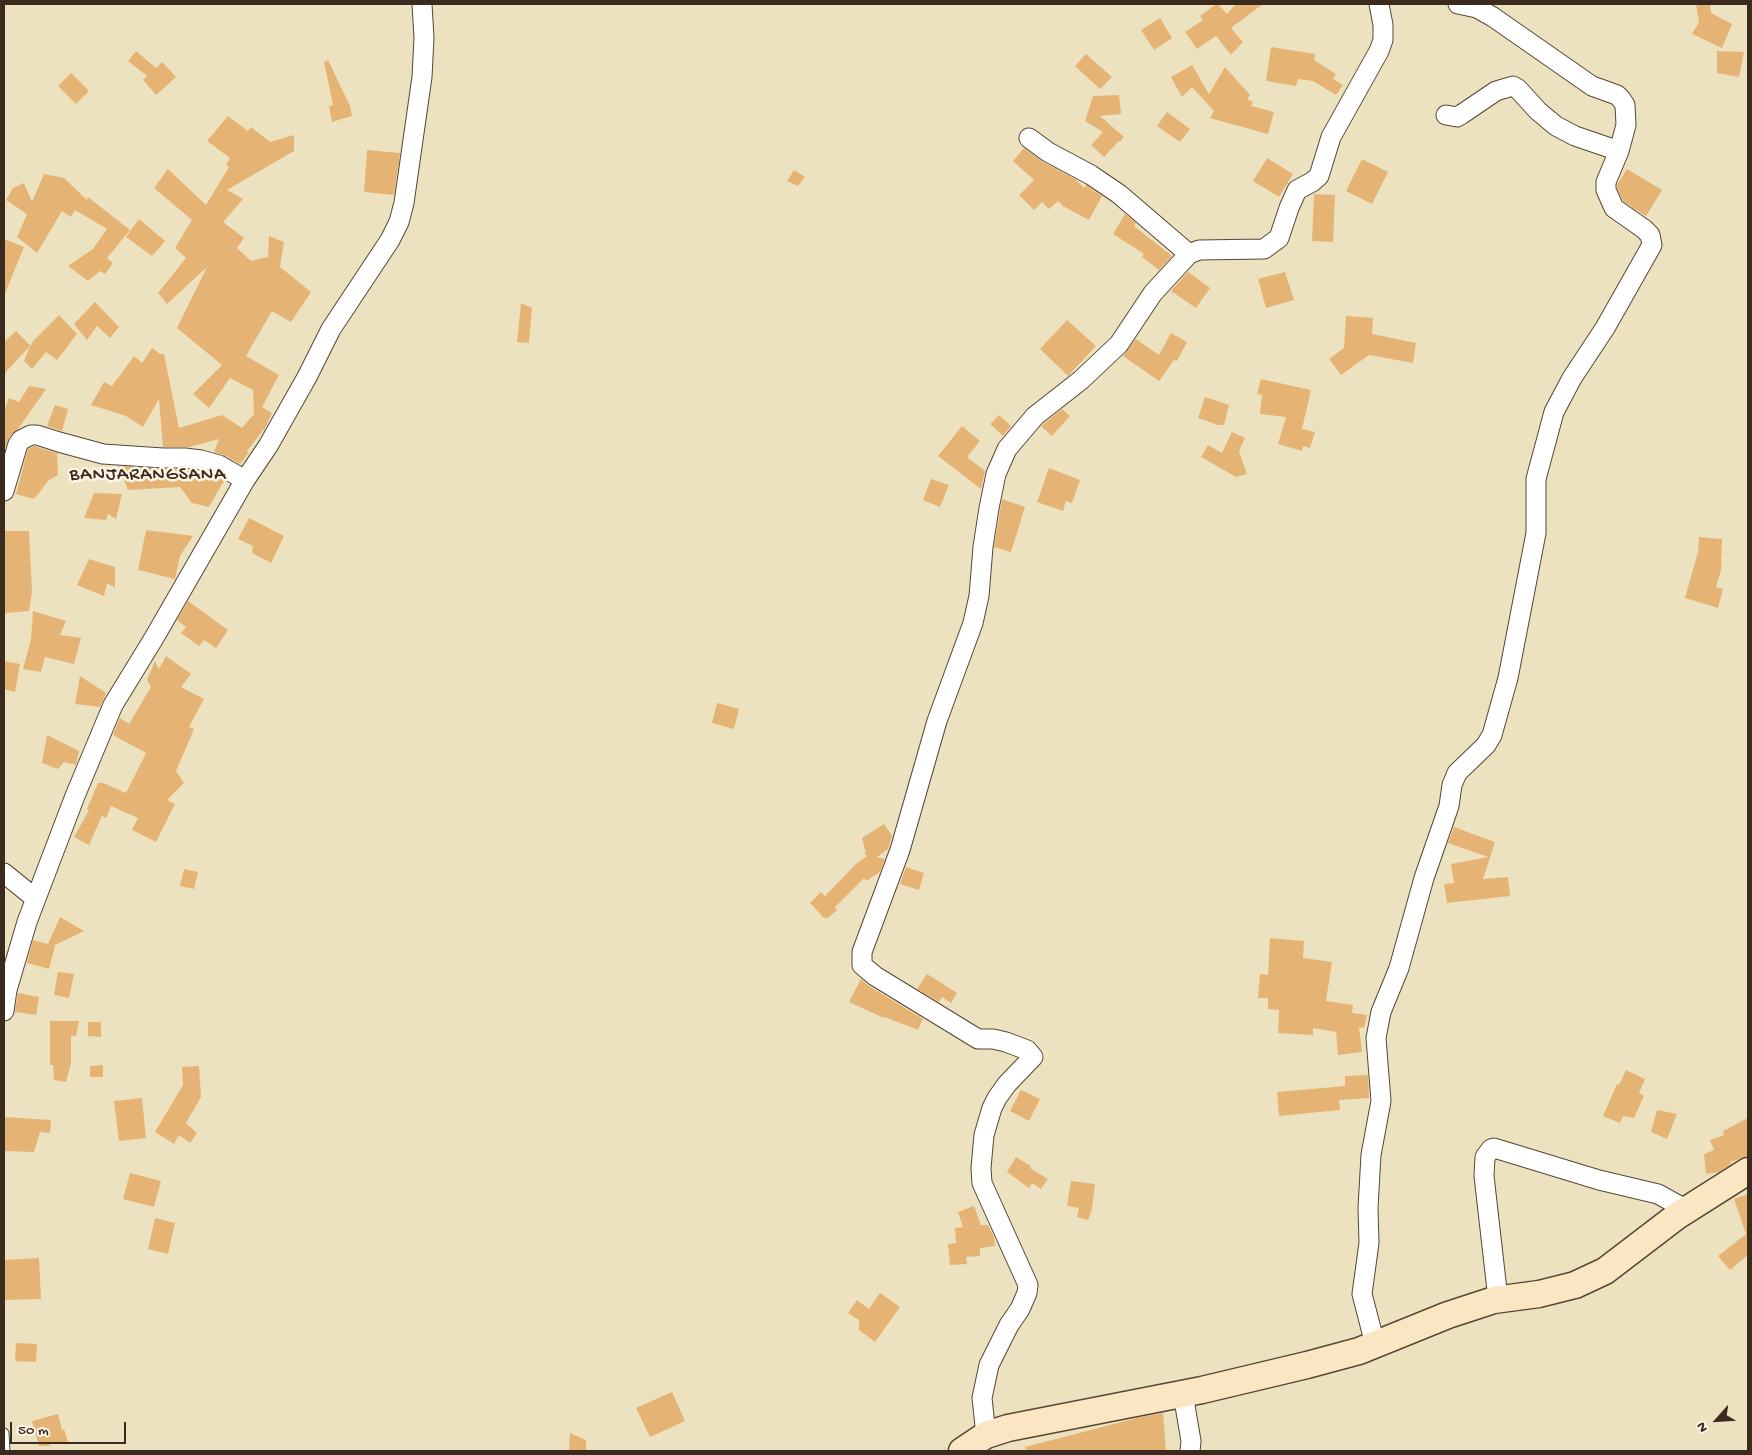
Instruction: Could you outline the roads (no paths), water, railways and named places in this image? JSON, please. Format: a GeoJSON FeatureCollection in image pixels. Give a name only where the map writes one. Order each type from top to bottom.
{"type":"FeatureCollection","features":[{"type":"Feature","properties":{"kind":"street"},"geometry":{"type":"LineString","coordinates":[[4,1011],[7,990],[27,922],[75,796],[113,704],[154,638],[245,480],[268,446],[332,329],[390,240],[399,222],[404,203],[422,77],[424,38],[422,4]]}},
{"type":"Feature","properties":{"kind":"street"},"geometry":{"type":"LineString","coordinates":[[986,1435],[982,1398],[989,1365],[1009,1325],[1020,1309],[1027,1293],[1028,1285],[982,1183],[981,1168],[984,1135],[997,1098],[1007,1084],[1033,1057],[1027,1050],[1006,1042],[993,1039],[978,1039],[875,976],[862,965],[862,952],[900,850],[937,721],[973,623],[979,596],[983,547],[989,508],[996,474],[1007,449],[1035,416],[1081,380],[1119,344],[1153,293],[1189,254],[1199,250],[1264,250],[1279,238],[1296,190],[1319,176],[1331,137],[1379,51],[1383,40],[1383,25],[1379,4]]}},
{"type":"Feature","properties":{"kind":"street"},"geometry":{"type":"LineString","coordinates":[[1375,1344],[1362,1294],[1368,1243],[1371,1155],[1381,1101],[1376,1038],[1381,1012],[1399,968],[1424,878],[1448,806],[1452,785],[1457,773],[1486,745],[1492,735],[1508,678],[1532,554],[1537,514],[1536,479],[1554,412],[1572,378],[1605,328],[1652,245],[1652,240],[1644,229],[1614,208],[1606,190],[1606,182],[1619,151],[1626,125],[1625,105],[1617,95],[1592,86],[1493,17],[1477,8],[1458,4]]}},
{"type":"Feature","properties":{"kind":"street"},"geometry":{"type":"LineString","coordinates":[[1446,116],[1457,117],[1496,91],[1513,86],[1556,126],[1575,136],[1619,151]]}},
{"type":"Feature","properties":{"kind":"street"},"geometry":{"type":"LineString","coordinates":[[1028,138],[1048,152],[1091,175],[1119,194],[1189,254]]}},
{"type":"Feature","properties":{"kind":"street"},"geometry":{"type":"LineString","coordinates":[[4,491],[18,444],[21,440],[31,435],[38,435],[103,454],[201,460],[219,465],[245,480]]}},
{"type":"Feature","properties":{"kind":"street"},"geometry":{"type":"LineString","coordinates":[[4,873],[36,899]]}},
{"type":"Feature","properties":{"kind":"street"},"geometry":{"type":"LineString","coordinates":[[1498,1299],[1484,1176],[1485,1156],[1491,1148],[1598,1180],[1658,1194],[1687,1210]]}},
{"type":"Feature","properties":{"kind":"street"},"geometry":{"type":"LineString","coordinates":[[962,1451],[986,1435],[1008,1428],[1183,1394],[1307,1366],[1359,1352],[1448,1315],[1498,1299],[1540,1294],[1575,1285],[1605,1271],[1687,1210],[1748,1171]]}},
{"type":"Feature","properties":{"kind":"street"},"geometry":{"type":"LineString","coordinates":[[1183,1394],[1191,1441],[1190,1451]]}},
{"type":"Feature","properties":{"kind":"lane"},"geometry":{"type":"LineString","coordinates":[[4,1433],[5,1451]]}},
{"type":"Feature","properties":{"kind":"district","name":"BANJARANGSANA"},"geometry":{"type":"Point","coordinates":[148,476]}}]}
